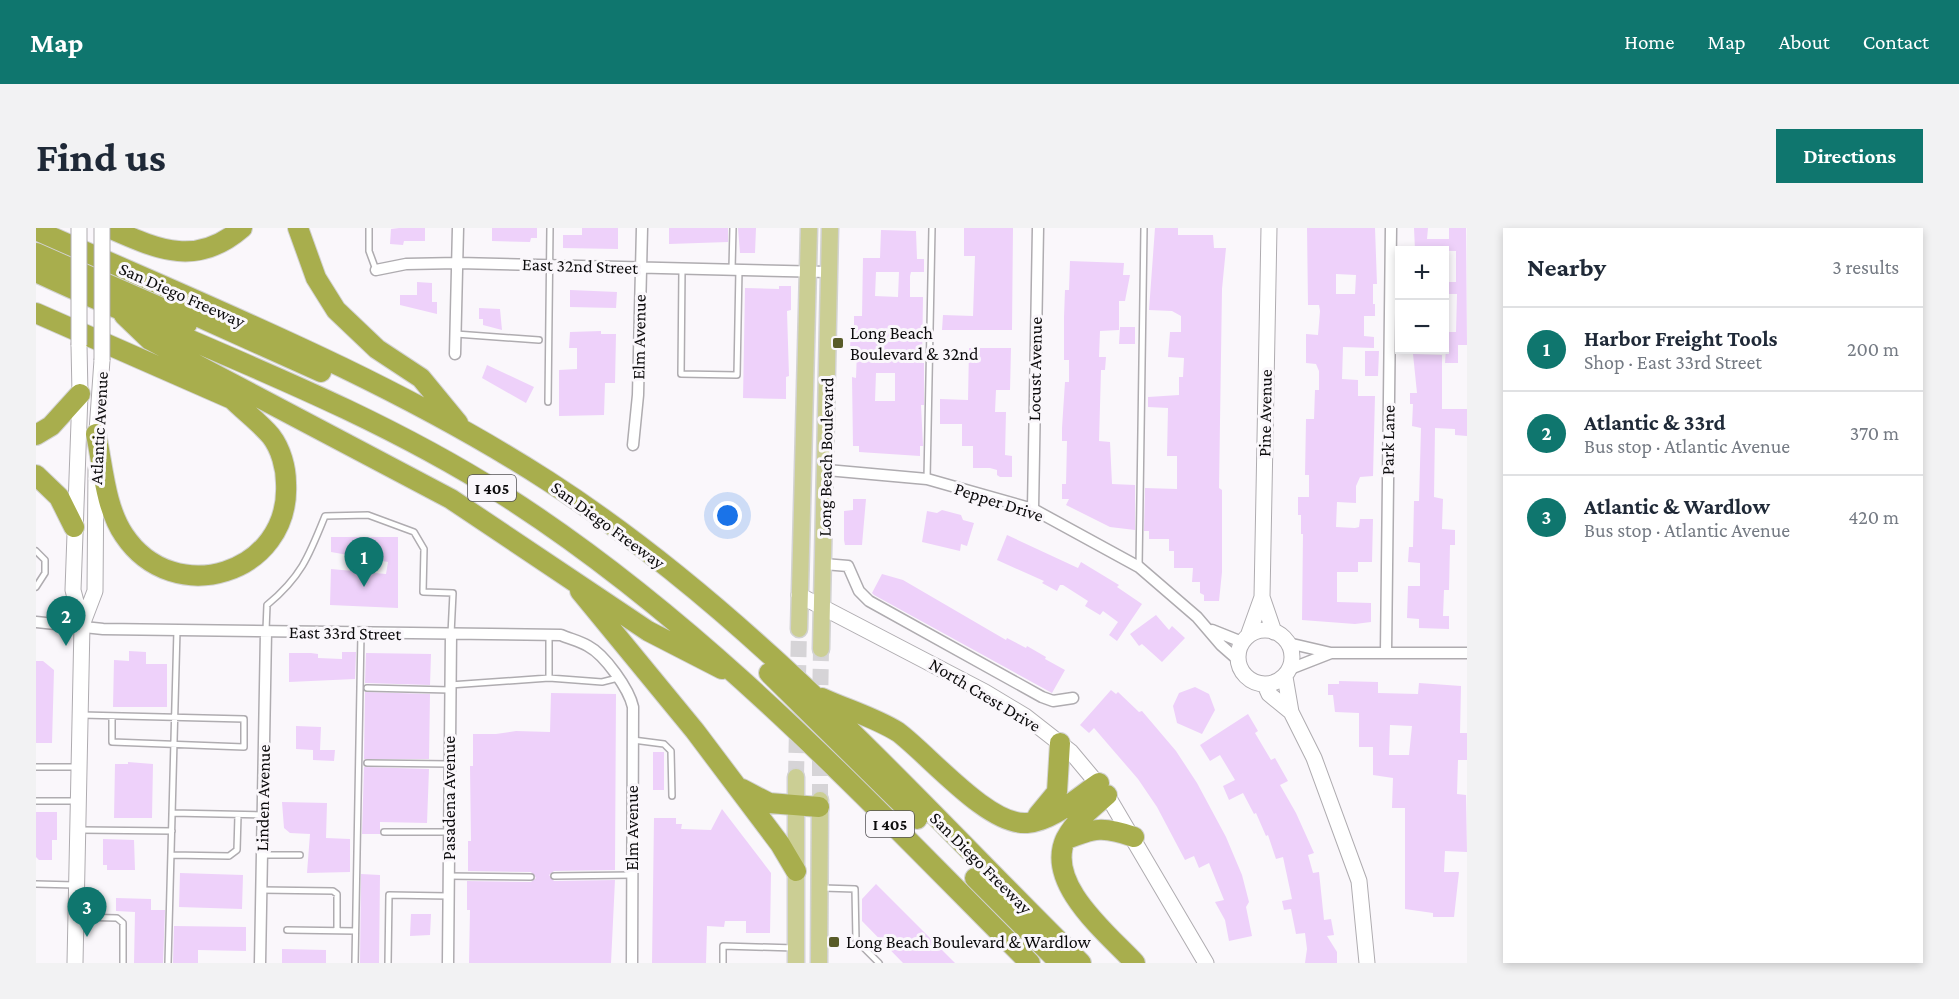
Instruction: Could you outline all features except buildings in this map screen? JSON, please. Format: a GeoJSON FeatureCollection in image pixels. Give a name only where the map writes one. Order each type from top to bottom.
{"type":"FeatureCollection","features":[{"type":"Feature","properties":{"kind":"highway"},"geometry":{"type":"LineString","coordinates":[[109,228],[152,247],[184,252],[214,246],[242,228]]}},
{"type":"Feature","properties":{"kind":"highway"},"geometry":{"type":"LineString","coordinates":[[298,228],[316,278],[336,310],[377,349],[422,378],[464,429]]}},
{"type":"Feature","properties":{"kind":"highway","name":"San Diego Freeway"},"geometry":{"type":"LineString","coordinates":[[36,230],[300,347],[464,429],[549,482],[642,548],[720,612],[809,692],[1081,963]]}},
{"type":"Feature","properties":{"kind":"highway"},"geometry":{"type":"LineString","coordinates":[[36,244],[368,394],[471,449],[587,523],[689,601],[754,658],[1060,963]]}},
{"type":"Feature","properties":{"kind":"highway"},"geometry":{"type":"LineString","coordinates":[[36,253],[182,317],[204,344]]}},
{"type":"Feature","properties":{"kind":"highway","name":"San Diego Freeway"},"geometry":{"type":"LineString","coordinates":[[36,272],[336,402],[500,493],[628,582],[749,684],[1030,963]]}},
{"type":"Feature","properties":{"kind":"highway"},"geometry":{"type":"LineString","coordinates":[[118,308],[150,340],[451,499],[567,574],[648,631],[749,684],[783,696],[1050,963]]}},
{"type":"Feature","properties":{"kind":"highway"},"geometry":{"type":"LineString","coordinates":[[36,313],[231,398],[343,452],[401,471]]}},
{"type":"Feature","properties":{"kind":"highway"},"geometry":{"type":"LineString","coordinates":[[36,435],[51,426],[80,394]]}},
{"type":"Feature","properties":{"kind":"highway"},"geometry":{"type":"LineString","coordinates":[[96,435],[114,514],[133,546],[145,558],[173,573],[201,576],[225,572],[248,561],[267,544],[280,522],[286,499],[283,461],[271,437],[231,398]]}},
{"type":"Feature","properties":{"kind":"highway"},"geometry":{"type":"LineString","coordinates":[[36,475],[59,497],[74,526]]}},
{"type":"Feature","properties":{"kind":"highway"},"geometry":{"type":"LineString","coordinates":[[567,574],[687,722],[780,844],[796,871]]}},
{"type":"Feature","properties":{"kind":"highway"},"geometry":{"type":"LineString","coordinates":[[809,692],[897,732],[986,807],[1011,821],[1029,823],[1103,789]]}},
{"type":"Feature","properties":{"kind":"highway"},"geometry":{"type":"LineString","coordinates":[[1029,823],[1057,792],[1060,743]]}},
{"type":"Feature","properties":{"kind":"highway"},"geometry":{"type":"LineString","coordinates":[[734,784],[763,802],[796,807],[820,804]]}},
{"type":"Feature","properties":{"kind":"highway"},"geometry":{"type":"LineString","coordinates":[[1103,789],[1065,840],[1063,869],[1072,895],[1135,963]]}},
{"type":"Feature","properties":{"kind":"highway"},"geometry":{"type":"LineString","coordinates":[[1065,840],[1096,828],[1112,829],[1134,837]]}},
{"type":"Feature","properties":{"kind":"main road","name":"Long Beach Boulevard"},"geometry":{"type":"LineString","coordinates":[[799,629],[809,228]]}},
{"type":"Feature","properties":{"kind":"main road","name":"Long Beach Boulevard"},"geometry":{"type":"LineString","coordinates":[[821,649],[827,470],[830,228]]}},
{"type":"Feature","properties":{"kind":"main road"},"geometry":{"type":"LineString","coordinates":[[796,777],[796,955]]}},
{"type":"Feature","properties":{"kind":"main road"},"geometry":{"type":"LineString","coordinates":[[819,963],[820,804]]}},
{"type":"Feature","properties":{"kind":"street","name":"Atlantic Avenue"},"geometry":{"type":"LineString","coordinates":[[75,963],[82,625],[73,590],[80,394],[79,228]]}},
{"type":"Feature","properties":{"kind":"street","name":"Atlantic Avenue"},"geometry":{"type":"LineString","coordinates":[[82,625],[95,591],[96,435],[102,360],[102,228]]}},
{"type":"Feature","properties":{"kind":"street"},"geometry":{"type":"LineString","coordinates":[[455,354],[458,228]]}},
{"type":"Feature","properties":{"kind":"street","name":"Elm Avenue"},"geometry":{"type":"LineString","coordinates":[[633,445],[638,395],[642,228]]}},
{"type":"Feature","properties":{"kind":"street","name":"Locust Avenue"},"geometry":{"type":"LineString","coordinates":[[1033,509],[1038,228]]}},
{"type":"Feature","properties":{"kind":"street","name":"Pine Avenue"},"geometry":{"type":"LineString","coordinates":[[1269,228],[1262,597],[1274,632]]}},
{"type":"Feature","properties":{"kind":"street","name":"Park Lane"},"geometry":{"type":"LineString","coordinates":[[1386,652],[1391,228]]}},
{"type":"Feature","properties":{"kind":"street","name":"East 32nd Street"},"geometry":{"type":"LineString","coordinates":[[376,270],[406,264],[458,263],[828,272]]}},
{"type":"Feature","properties":{"kind":"street","name":"Pepper Drive"},"geometry":{"type":"LineString","coordinates":[[827,470],[927,479],[1033,509],[1139,567],[1210,629],[1221,645],[1238,659]]}},
{"type":"Feature","properties":{"kind":"street"},"geometry":{"type":"LineString","coordinates":[[824,564],[848,566],[859,591],[869,601],[1042,697],[1053,700],[1073,698]]}},
{"type":"Feature","properties":{"kind":"street","name":"North Crest Drive"},"geometry":{"type":"LineString","coordinates":[[799,595],[985,692],[1025,716],[1060,743],[1103,789],[1134,837],[1206,963]]}},
{"type":"Feature","properties":{"kind":"street","name":"Pine Avenue"},"geometry":{"type":"LineString","coordinates":[[1245,639],[1262,597]]}},
{"type":"Feature","properties":{"kind":"street","name":"East 33rd Street"},"geometry":{"type":"LineString","coordinates":[[36,622],[103,629],[561,635],[590,647],[630,693]]}},
{"type":"Feature","properties":{"kind":"street","name":"Pepper Drive"},"geometry":{"type":"LineString","coordinates":[[1210,629],[1245,639]]}},
{"type":"Feature","properties":{"kind":"street"},"geometry":{"type":"LineString","coordinates":[[1331,653],[1288,673],[1278,682],[1265,685],[1251,682],[1244,676],[1238,659],[1245,639],[1256,631],[1274,632],[1288,643],[1331,653],[1467,653]]}},
{"type":"Feature","properties":{"kind":"street","name":"Linden Avenue"},"geometry":{"type":"LineString","coordinates":[[260,963],[266,632]]}},
{"type":"Feature","properties":{"kind":"street","name":"Pasadena Avenue"},"geometry":{"type":"LineString","coordinates":[[447,963],[451,634]]}},
{"type":"Feature","properties":{"kind":"street"},"geometry":{"type":"LineString","coordinates":[[1288,643],[1292,651],[1288,673],[1291,712],[1314,758],[1359,881],[1367,963]]}},
{"type":"Feature","properties":{"kind":"street"},"geometry":{"type":"LineString","coordinates":[[1265,685],[1269,694],[1291,712]]}},
{"type":"Feature","properties":{"kind":"street","name":"Elm Avenue"},"geometry":{"type":"LineString","coordinates":[[630,693],[633,707],[632,963]]}},
{"type":"Feature","properties":{"kind":"lane","name":"East 32nd Street"},"geometry":{"type":"LineString","coordinates":[[369,228],[369,251],[376,270]]}},
{"type":"Feature","properties":{"kind":"lane"},"geometry":{"type":"LineString","coordinates":[[548,402],[550,228]]}},
{"type":"Feature","properties":{"kind":"lane"},"geometry":{"type":"LineString","coordinates":[[682,268],[681,375],[737,375],[736,269],[733,228]]}},
{"type":"Feature","properties":{"kind":"lane"},"geometry":{"type":"LineString","coordinates":[[927,479],[932,228]]}},
{"type":"Feature","properties":{"kind":"lane"},"geometry":{"type":"LineString","coordinates":[[1139,567],[1144,228]]}},
{"type":"Feature","properties":{"kind":"lane"},"geometry":{"type":"LineString","coordinates":[[456,334],[539,340]]}},
{"type":"Feature","properties":{"kind":"lane"},"geometry":{"type":"LineString","coordinates":[[266,632],[267,605],[288,588],[307,561],[325,516],[368,515],[414,532],[424,549],[423,592],[453,593],[451,634]]}},
{"type":"Feature","properties":{"kind":"lane"},"geometry":{"type":"LineString","coordinates":[[36,551],[45,560],[45,573],[36,587]]}},
{"type":"Feature","properties":{"kind":"lane"},"geometry":{"type":"LineString","coordinates":[[168,963],[177,630]]}},
{"type":"Feature","properties":{"kind":"lane"},"geometry":{"type":"LineString","coordinates":[[355,963],[361,633]]}},
{"type":"Feature","properties":{"kind":"lane"},"geometry":{"type":"LineString","coordinates":[[549,635],[549,678]]}},
{"type":"Feature","properties":{"kind":"lane"},"geometry":{"type":"LineString","coordinates":[[367,688],[450,687],[549,678],[602,682],[618,678]]}},
{"type":"Feature","properties":{"kind":"lane"},"geometry":{"type":"LineString","coordinates":[[80,715],[244,719],[244,747],[112,742],[112,716]]}},
{"type":"Feature","properties":{"kind":"lane"},"geometry":{"type":"LineString","coordinates":[[633,740],[664,744],[671,751],[672,796]]}},
{"type":"Feature","properties":{"kind":"lane"},"geometry":{"type":"LineString","coordinates":[[367,763],[449,764]]}},
{"type":"Feature","properties":{"kind":"lane"},"geometry":{"type":"LineString","coordinates":[[36,767],[79,767]]}},
{"type":"Feature","properties":{"kind":"lane"},"geometry":{"type":"LineString","coordinates":[[36,801],[78,801]]}},
{"type":"Feature","properties":{"kind":"lane"},"geometry":{"type":"LineString","coordinates":[[172,813],[263,815]]}},
{"type":"Feature","properties":{"kind":"lane"},"geometry":{"type":"LineString","coordinates":[[171,855],[228,856],[237,850],[238,815]]}},
{"type":"Feature","properties":{"kind":"lane"},"geometry":{"type":"LineString","coordinates":[[78,830],[172,831]]}},
{"type":"Feature","properties":{"kind":"lane"},"geometry":{"type":"LineString","coordinates":[[384,832],[449,832]]}},
{"type":"Feature","properties":{"kind":"lane"},"geometry":{"type":"LineString","coordinates":[[262,855],[300,855]]}},
{"type":"Feature","properties":{"kind":"lane"},"geometry":{"type":"LineString","coordinates":[[554,876],[632,875]]}},
{"type":"Feature","properties":{"kind":"lane"},"geometry":{"type":"LineString","coordinates":[[448,876],[531,878]]}},
{"type":"Feature","properties":{"kind":"lane"},"geometry":{"type":"LineString","coordinates":[[36,884],[77,885]]}},
{"type":"Feature","properties":{"kind":"lane"},"geometry":{"type":"LineString","coordinates":[[819,888],[855,889],[856,940],[879,963]]}},
{"type":"Feature","properties":{"kind":"lane"},"geometry":{"type":"LineString","coordinates":[[261,890],[333,891],[336,894],[337,930]]}},
{"type":"Feature","properties":{"kind":"lane"},"geometry":{"type":"LineString","coordinates":[[388,963],[389,895],[448,896]]}},
{"type":"Feature","properties":{"kind":"lane"},"geometry":{"type":"LineString","coordinates":[[76,918],[117,918],[123,923],[123,963]]}},
{"type":"Feature","properties":{"kind":"lane"},"geometry":{"type":"LineString","coordinates":[[287,930],[355,931]]}},
{"type":"Feature","properties":{"kind":"lane"},"geometry":{"type":"LineString","coordinates":[[723,963],[723,946],[796,955]]}},
{"type":"Feature","properties":{"kind":"tunnel"},"geometry":{"type":"LineString","coordinates":[[796,777],[799,629]]}},
{"type":"Feature","properties":{"kind":"tunnel"},"geometry":{"type":"LineString","coordinates":[[820,709],[821,649]]}},
{"type":"Feature","properties":{"kind":"tunnel"},"geometry":{"type":"LineString","coordinates":[[820,744],[820,800]]}},
{"type":"Feature","properties":{"kind":"place","name":"Long Beach Boulevard & 32nd"},"geometry":{"type":"Point","coordinates":[838,343]}},
{"type":"Feature","properties":{"kind":"place","name":"Harbor Freight Tools"},"geometry":{"type":"Point","coordinates":[364,587]}},
{"type":"Feature","properties":{"kind":"place","name":"Atlantic & 33rd"},"geometry":{"type":"Point","coordinates":[66,646]}},
{"type":"Feature","properties":{"kind":"place","name":"Atlantic & Wardlow"},"geometry":{"type":"Point","coordinates":[87,937]}},
{"type":"Feature","properties":{"kind":"place","name":"Long Beach Boulevard & Wardlow"},"geometry":{"type":"Point","coordinates":[834,942]}}]}
